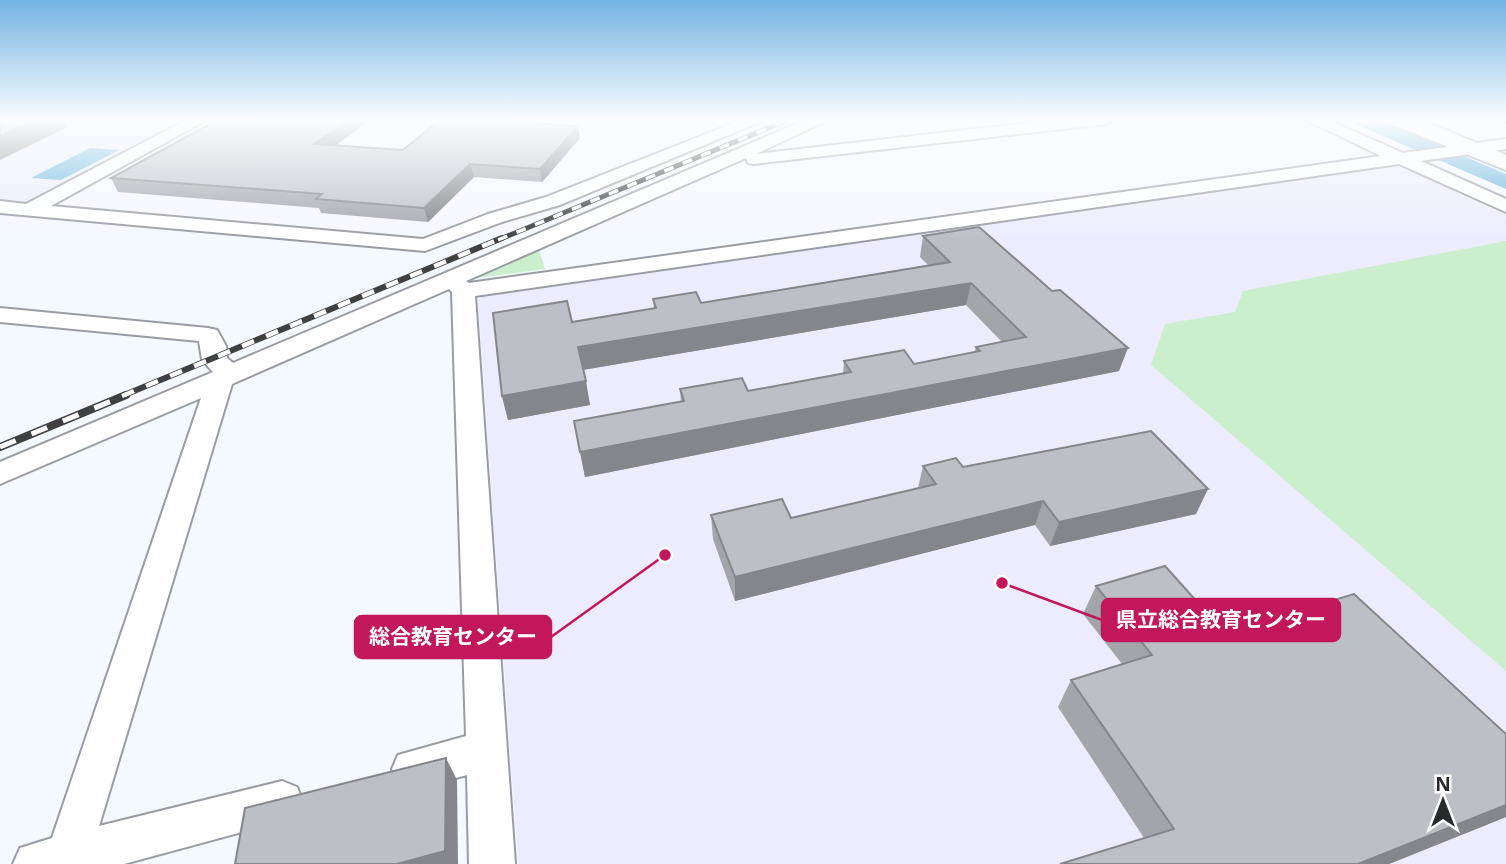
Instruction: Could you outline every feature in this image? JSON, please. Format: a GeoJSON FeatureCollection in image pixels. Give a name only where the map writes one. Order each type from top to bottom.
{"type":"FeatureCollection","features":[{"type":"Feature","properties":{"kind":"street"},"geometry":{"type":"LineString","coordinates":[[0,226],[125,159]]}},
{"type":"Feature","properties":{"kind":"street"},"geometry":{"type":"LineString","coordinates":[[0,207],[425,245],[495,218],[553,201],[658,159]]}},
{"type":"Feature","properties":{"kind":"street"},"geometry":{"type":"LineString","coordinates":[[0,474],[225,378],[457,284],[729,159]]}},
{"type":"Feature","properties":{"kind":"street"},"geometry":{"type":"LineString","coordinates":[[723,162],[744,159]]}},
{"type":"Feature","properties":{"kind":"street"},"geometry":{"type":"LineString","coordinates":[[457,284],[1399,159]]}},
{"type":"Feature","properties":{"kind":"street"},"geometry":{"type":"LineString","coordinates":[[1402,159],[1506,206]]}},
{"type":"Feature","properties":{"kind":"street"},"geometry":{"type":"LineString","coordinates":[[457,284],[488,750],[492,864]]}},
{"type":"Feature","properties":{"kind":"street"},"geometry":{"type":"LineString","coordinates":[[0,315],[208,335],[214,346],[215,360],[225,378],[52,860]]}},
{"type":"Feature","properties":{"kind":"street"},"geometry":{"type":"LineString","coordinates":[[379,777],[488,750]]}},
{"type":"Feature","properties":{"kind":"street"},"geometry":{"type":"LineString","coordinates":[[52,860],[325,791]]}},
{"type":"Feature","properties":{"kind":"shaded area"},"geometry":{"type":"Polygon","coordinates":[[[0,159],[112,159],[28,203],[0,201],[0,159]]]}},
{"type":"Feature","properties":{"kind":"shaded area"},"geometry":{"type":"Polygon","coordinates":[[[1389,166],[1406,168],[1506,215],[1506,864],[518,864],[478,301],[483,296],[1389,166]]]}},
{"type":"Feature","properties":{"kind":"green space"},"geometry":{"type":"Polygon","coordinates":[[[1506,241],[1506,671],[1151,365],[1165,324],[1235,312],[1243,291],[1506,241]]]}},
{"type":"Feature","properties":{"kind":"green space"},"geometry":{"type":"Polygon","coordinates":[[[537,243],[545,269],[477,278],[475,270],[537,243]]]}},
{"type":"Feature","properties":{"kind":"water"},"geometry":{"type":"Polygon","coordinates":[[[68,159],[101,159],[61,180],[31,178],[68,159]]]}},
{"type":"Feature","properties":{"kind":"building"},"geometry":{"type":"Polygon","coordinates":[[[145,159],[549,159],[540,169],[470,164],[424,208],[316,199],[322,194],[111,178],[145,159]]]}},
{"type":"Feature","properties":{"kind":"building"},"geometry":{"type":"Polygon","coordinates":[[[979,227],[1052,291],[1060,290],[1128,348],[580,452],[574,421],[684,401],[680,389],[742,378],[748,391],[851,372],[844,361],[904,350],[914,364],[980,351],[976,347],[1026,337],[971,283],[578,347],[586,381],[502,396],[493,313],[567,301],[572,322],[656,308],[653,299],[696,292],[701,303],[950,262],[923,236],[979,227]]]}},
{"type":"Feature","properties":{"kind":"building"},"geometry":{"type":"Polygon","coordinates":[[[1151,431],[1208,489],[1059,522],[1043,501],[735,577],[711,515],[782,499],[791,518],[936,484],[923,466],[956,458],[963,467],[1151,431]]]}},
{"type":"Feature","properties":{"kind":"building"},"geometry":{"type":"Polygon","coordinates":[[[1165,566],[1225,633],[1354,594],[1506,734],[1506,805],[1358,864],[1060,864],[1174,829],[1071,680],[1152,655],[1096,586],[1165,566]]]}},
{"type":"Feature","properties":{"kind":"building"},"geometry":{"type":"Polygon","coordinates":[[[446,758],[445,851],[397,864],[235,864],[245,808],[446,758]]]}},
{"type":"Feature","properties":{"kind":"waterway"},"geometry":{"type":"LineString","coordinates":[[1453,159],[1506,182]]}},
{"type":"Feature","properties":{"kind":"railway"},"geometry":{"type":"LineString","coordinates":[[498,240],[693,159]]}},
{"type":"Feature","properties":{"kind":"railway"},"geometry":{"type":"LineString","coordinates":[[122,396],[502,238]]}},
{"type":"Feature","properties":{"kind":"railway"},"geometry":{"type":"LineString","coordinates":[[0,447],[126,395]]}},
{"type":"Feature","properties":{"kind":"place","name":"総合教育センター"},"geometry":{"type":"Point","coordinates":[665,555]}},
{"type":"Feature","properties":{"kind":"place","name":"県立総合教育センター"},"geometry":{"type":"Point","coordinates":[1002,583]}}]}
